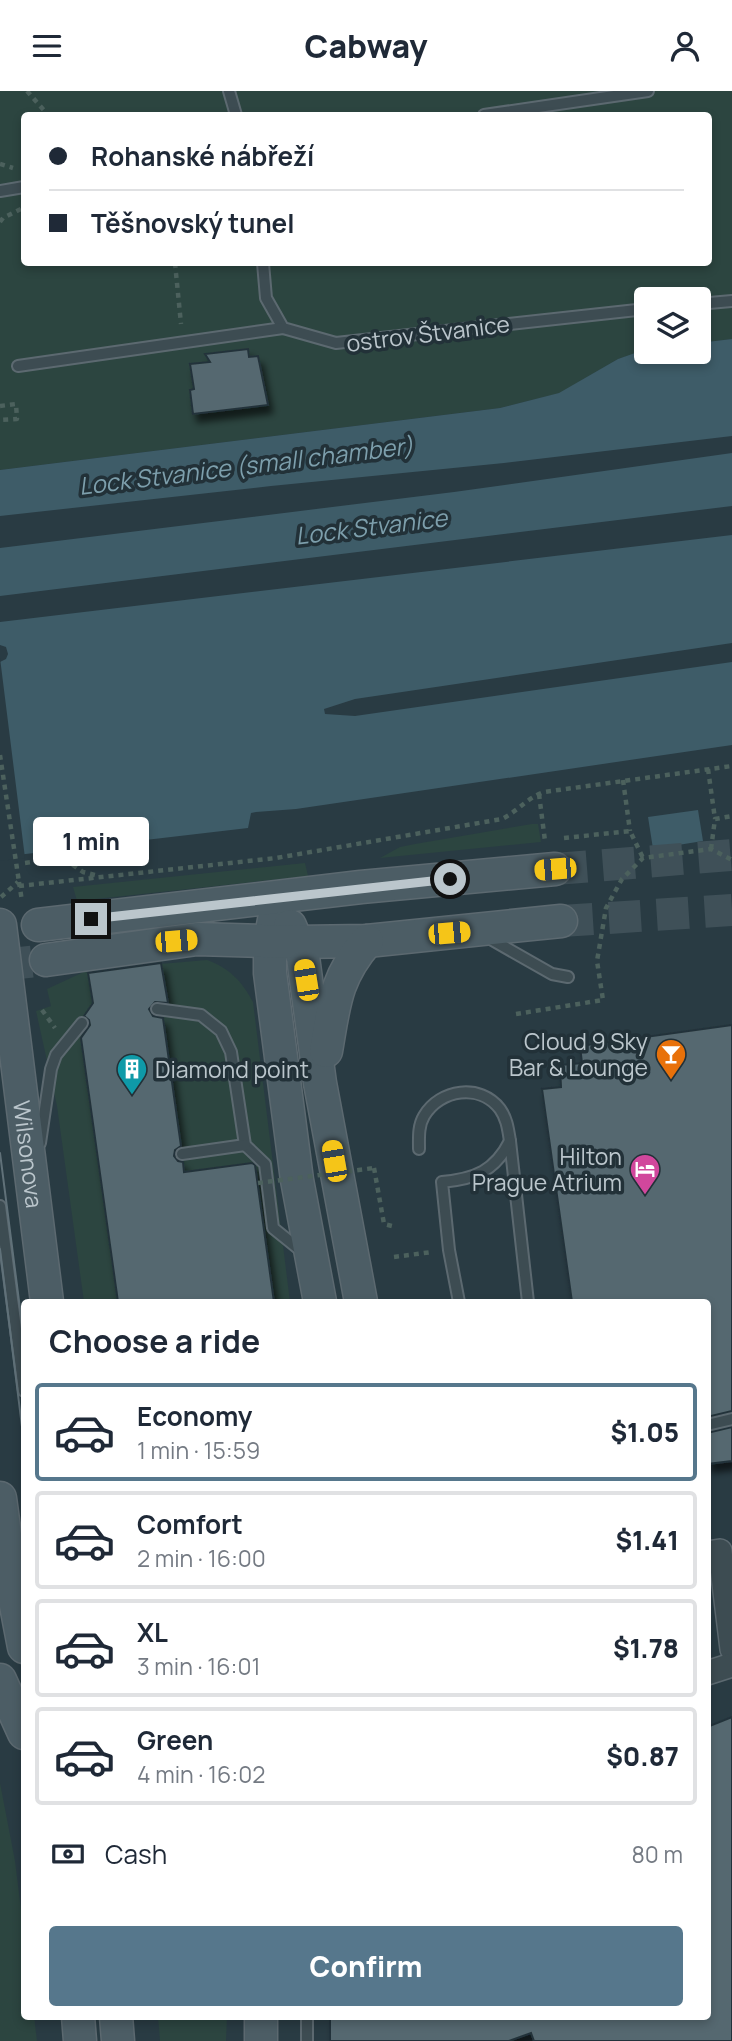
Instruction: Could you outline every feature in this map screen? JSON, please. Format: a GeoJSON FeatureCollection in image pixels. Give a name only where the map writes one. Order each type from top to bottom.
{"type":"FeatureCollection","features":[{"type":"Feature","properties":{"kind":"main road"},"geometry":{"type":"LineString","coordinates":[[38,925],[277,898],[550,858]]}},
{"type":"Feature","properties":{"kind":"main road"},"geometry":{"type":"LineString","coordinates":[[277,898],[284,942],[270,973],[297,1180],[319,1299]]}},
{"type":"Feature","properties":{"kind":"main road"},"geometry":{"type":"LineString","coordinates":[[46,960],[197,939],[367,941],[561,921]]}},
{"type":"Feature","properties":{"kind":"main road","name":"Wilsonova"},"geometry":{"type":"LineString","coordinates":[[0,925],[11,1058],[33,1187],[47,1299]]}},
{"type":"Feature","properties":{"kind":"main road"},"geometry":{"type":"LineString","coordinates":[[320,1083],[337,988],[351,959],[367,941]]}},
{"type":"Feature","properties":{"kind":"main road"},"geometry":{"type":"LineString","coordinates":[[284,942],[303,957],[320,1083],[360,1299]]}},
{"type":"Feature","properties":{"kind":"main road"},"geometry":{"type":"LineString","coordinates":[[0,1498],[21,1631]]}},
{"type":"Feature","properties":{"kind":"main road"},"geometry":{"type":"LineString","coordinates":[[0,1680],[21,1726]]}},
{"type":"Feature","properties":{"kind":"main road"},"geometry":{"type":"LineString","coordinates":[[78,2020],[80,2041]]}},
{"type":"Feature","properties":{"kind":"main road"},"geometry":{"type":"LineString","coordinates":[[116,2020],[118,2041]]}},
{"type":"Feature","properties":{"kind":"main road"},"geometry":{"type":"LineString","coordinates":[[261,2020],[261,2041]]}},
{"type":"Feature","properties":{"kind":"street"},"geometry":{"type":"LineString","coordinates":[[720,1551],[732,1649]]}},
{"type":"Feature","properties":{"kind":"street"},"geometry":{"type":"LineString","coordinates":[[711,1673],[732,1665]]}},
{"type":"Feature","properties":{"kind":"lane"},"geometry":{"type":"LineString","coordinates":[[229,91],[235,112]]}},
{"type":"Feature","properties":{"kind":"lane"},"geometry":{"type":"LineString","coordinates":[[504,112],[648,91]]}},
{"type":"Feature","properties":{"kind":"lane"},"geometry":{"type":"LineString","coordinates":[[0,191],[21,188]]}},
{"type":"Feature","properties":{"kind":"lane"},"geometry":{"type":"LineString","coordinates":[[18,366],[284,328],[266,298],[263,266]]}},
{"type":"Feature","properties":{"kind":"lane"},"geometry":{"type":"LineString","coordinates":[[711,303],[732,301]]}},
{"type":"Feature","properties":{"kind":"lane","name":"ostrov Štvanice"},"geometry":{"type":"LineString","coordinates":[[284,328],[335,343],[634,310]]}},
{"type":"Feature","properties":{"kind":"lane"},"geometry":{"type":"LineString","coordinates":[[476,930],[552,974],[568,977]]}},
{"type":"Feature","properties":{"kind":"lane"},"geometry":{"type":"LineString","coordinates":[[157,1009],[201,1015],[220,1031],[231,1052],[245,1146],[265,1164],[273,1228],[311,1259]]}},
{"type":"Feature","properties":{"kind":"lane"},"geometry":{"type":"LineString","coordinates":[[33,1187],[51,1069],[56,1055],[82,1023]]}},
{"type":"Feature","properties":{"kind":"lane"},"geometry":{"type":"LineString","coordinates":[[419,1149],[419,1130],[424,1115],[440,1099],[456,1093],[473,1093],[488,1099],[499,1108],[507,1122],[510,1141],[528,1299]]}},
{"type":"Feature","properties":{"kind":"lane"},"geometry":{"type":"LineString","coordinates":[[458,1299],[449,1250],[442,1182],[462,1181],[477,1176],[502,1158],[510,1141]]}},
{"type":"Feature","properties":{"kind":"lane"},"geometry":{"type":"LineString","coordinates":[[182,1154],[245,1146]]}},
{"type":"Feature","properties":{"kind":"lane"},"geometry":{"type":"LineString","coordinates":[[0,1206],[21,1368]]}},
{"type":"Feature","properties":{"kind":"lane"},"geometry":{"type":"LineString","coordinates":[[711,1424],[732,1419]]}},
{"type":"Feature","properties":{"kind":"lane"},"geometry":{"type":"LineString","coordinates":[[306,2041],[307,2020]]}},
{"type":"Feature","properties":{"kind":"path"},"geometry":{"type":"LineString","coordinates":[[27,91],[45,112]]}},
{"type":"Feature","properties":{"kind":"path"},"geometry":{"type":"LineString","coordinates":[[175,266],[183,343]]}},
{"type":"Feature","properties":{"kind":"path"},"geometry":{"type":"LineString","coordinates":[[0,406],[16,404],[17,419],[0,420]]}},
{"type":"Feature","properties":{"kind":"path"},"geometry":{"type":"LineString","coordinates":[[0,755],[19,886],[276,858],[495,821],[510,815],[527,799],[539,794],[732,766]]}},
{"type":"Feature","properties":{"kind":"path"},"geometry":{"type":"LineString","coordinates":[[708,769],[715,819],[711,849]]}},
{"type":"Feature","properties":{"kind":"path"},"geometry":{"type":"LineString","coordinates":[[623,781],[630,831],[643,858]]}},
{"type":"Feature","properties":{"kind":"path"},"geometry":{"type":"LineString","coordinates":[[539,794],[550,858]]}},
{"type":"Feature","properties":{"kind":"path"},"geometry":{"type":"LineString","coordinates":[[715,819],[732,816]]}},
{"type":"Feature","properties":{"kind":"path"},"geometry":{"type":"LineString","coordinates":[[564,838],[630,831]]}},
{"type":"Feature","properties":{"kind":"path"},"geometry":{"type":"LineString","coordinates":[[516,1014],[603,1000],[597,961],[606,908],[622,879],[643,858],[711,849],[732,860]]}},
{"type":"Feature","properties":{"kind":"path"},"geometry":{"type":"LineString","coordinates":[[25,863],[63,858],[83,872],[106,878]]}},
{"type":"Feature","properties":{"kind":"path"},"geometry":{"type":"LineString","coordinates":[[0,898],[19,881]]}},
{"type":"Feature","properties":{"kind":"path"},"geometry":{"type":"LineString","coordinates":[[258,1183],[374,1168],[384,1224],[391,1226]]}},
{"type":"Feature","properties":{"kind":"path"},"geometry":{"type":"LineString","coordinates":[[394,1257],[449,1250]]}},
{"type":"Feature","properties":{"kind":"green space"},"geometry":{"type":"Polygon","coordinates":[[[0,91],[732,91],[732,339],[711,341],[711,287],[634,287],[634,354],[618,359],[560,393],[500,408],[0,470],[0,91]]]}},
{"type":"Feature","properties":{"kind":"green space"},"geometry":{"type":"Polygon","coordinates":[[[538,824],[541,842],[380,858],[400,847],[538,824]]]}},
{"type":"Feature","properties":{"kind":"green space"},"geometry":{"type":"Polygon","coordinates":[[[305,863],[308,876],[77,901],[73,887],[305,863]]]}},
{"type":"Feature","properties":{"kind":"green space"},"geometry":{"type":"Polygon","coordinates":[[[207,960],[234,976],[253,1002],[290,1299],[274,1299],[254,1163],[184,1172],[160,1013],[168,1005],[161,964],[207,960]]]}},
{"type":"Feature","properties":{"kind":"green space"},"geometry":{"type":"Polygon","coordinates":[[[88,970],[93,1003],[84,1016],[81,1038],[118,1299],[84,1299],[57,1106],[36,1011],[51,1006],[47,989],[88,970]]]}},
{"type":"Feature","properties":{"kind":"green space"},"geometry":{"type":"Polygon","coordinates":[[[0,1783],[21,1910],[21,2020],[34,2020],[37,2041],[0,2041],[0,1783]]]}},
{"type":"Feature","properties":{"kind":"green space"},"geometry":{"type":"Polygon","coordinates":[[[158,2020],[227,2020],[226,2041],[160,2041],[158,2020]]]}},
{"type":"Feature","properties":{"kind":"water","name":"Lock Stvanice (small chamber)"},"geometry":{"type":"Polygon","coordinates":[[[732,339],[732,436],[0,516],[0,470],[500,408],[559,393],[618,359],[634,353],[634,364],[711,364],[711,341],[732,339]]]}},
{"type":"Feature","properties":{"kind":"water","name":"Lock Stvanice"},"geometry":{"type":"Polygon","coordinates":[[[732,453],[732,506],[0,596],[0,548],[454,492],[732,453]]]}},
{"type":"Feature","properties":{"kind":"water"},"geometry":{"type":"Polygon","coordinates":[[[732,535],[732,643],[355,699],[324,709],[325,714],[355,716],[732,662],[732,745],[296,809],[256,812],[251,813],[248,828],[0,857],[0,662],[6,659],[8,654],[6,647],[0,645],[0,622],[732,535]]]}},
{"type":"Feature","properties":{"kind":"water"},"geometry":{"type":"Polygon","coordinates":[[[698,810],[703,841],[653,849],[648,817],[698,810]]]}},
{"type":"Feature","properties":{"kind":"pier"},"geometry":{"type":"Polygon","coordinates":[[[0,658],[25,858],[0,861],[0,658]]]}},
{"type":"Feature","properties":{"kind":"building"},"geometry":{"type":"Polygon","coordinates":[[[248,349],[249,357],[258,356],[268,405],[193,414],[190,390],[194,389],[190,364],[210,362],[205,354],[248,349]]]}},
{"type":"Feature","properties":{"kind":"building","name":"Diamond point"},"geometry":{"type":"Polygon","coordinates":[[[161,963],[168,1003],[155,1002],[149,1009],[153,1016],[163,1018],[181,1146],[175,1150],[174,1156],[183,1162],[184,1172],[252,1163],[255,1165],[274,1299],[118,1299],[81,1038],[90,1025],[84,1016],[93,1003],[88,973],[161,963]]]}},
{"type":"Feature","properties":{"kind":"building","name":"Hilton Prague Atrium"},"geometry":{"type":"Polygon","coordinates":[[[732,1025],[732,1411],[711,1416],[711,1299],[572,1299],[542,1089],[561,1087],[560,1065],[582,1063],[580,1046],[732,1025]]]}},
{"type":"Feature","properties":{"kind":"building"},"geometry":{"type":"Polygon","coordinates":[[[732,1427],[732,1461],[711,1464],[711,1432],[732,1427]]]}},
{"type":"Feature","properties":{"kind":"building"},"geometry":{"type":"Polygon","coordinates":[[[732,1717],[732,2041],[534,2041],[531,2033],[509,2041],[330,2041],[330,2020],[711,2020],[711,1725],[732,1717]]]}},
{"type":"Feature","properties":{"kind":"tunnel"},"geometry":{"type":"LineString","coordinates":[[555,869],[732,855]]}},
{"type":"Feature","properties":{"kind":"tunnel"},"geometry":{"type":"LineString","coordinates":[[561,921],[732,910]]}},
{"type":"Feature","properties":{"kind":"tunnel"},"geometry":{"type":"LineString","coordinates":[[0,965],[46,960]]}},
{"type":"Feature","properties":{"kind":"tram line"},"geometry":{"type":"LineString","coordinates":[[0,1153],[21,1317]]}},
{"type":"Feature","properties":{"kind":"tram line"},"geometry":{"type":"LineString","coordinates":[[0,1249],[21,1419]]}},
{"type":"Feature","properties":{"kind":"place","name":"Cloud 9 Sky Bar & Lounge"},"geometry":{"type":"Point","coordinates":[671,1081]}},
{"type":"Feature","properties":{"kind":"place","name":"Diamond point"},"geometry":{"type":"Point","coordinates":[132,1096]}},
{"type":"Feature","properties":{"kind":"place","name":"Hilton Prague Atrium"},"geometry":{"type":"Point","coordinates":[645,1196]}},
{"type":"Feature","properties":{"kind":"route"},"geometry":{"type":"LineString","coordinates":[[91,919],[450,879]]}}]}
